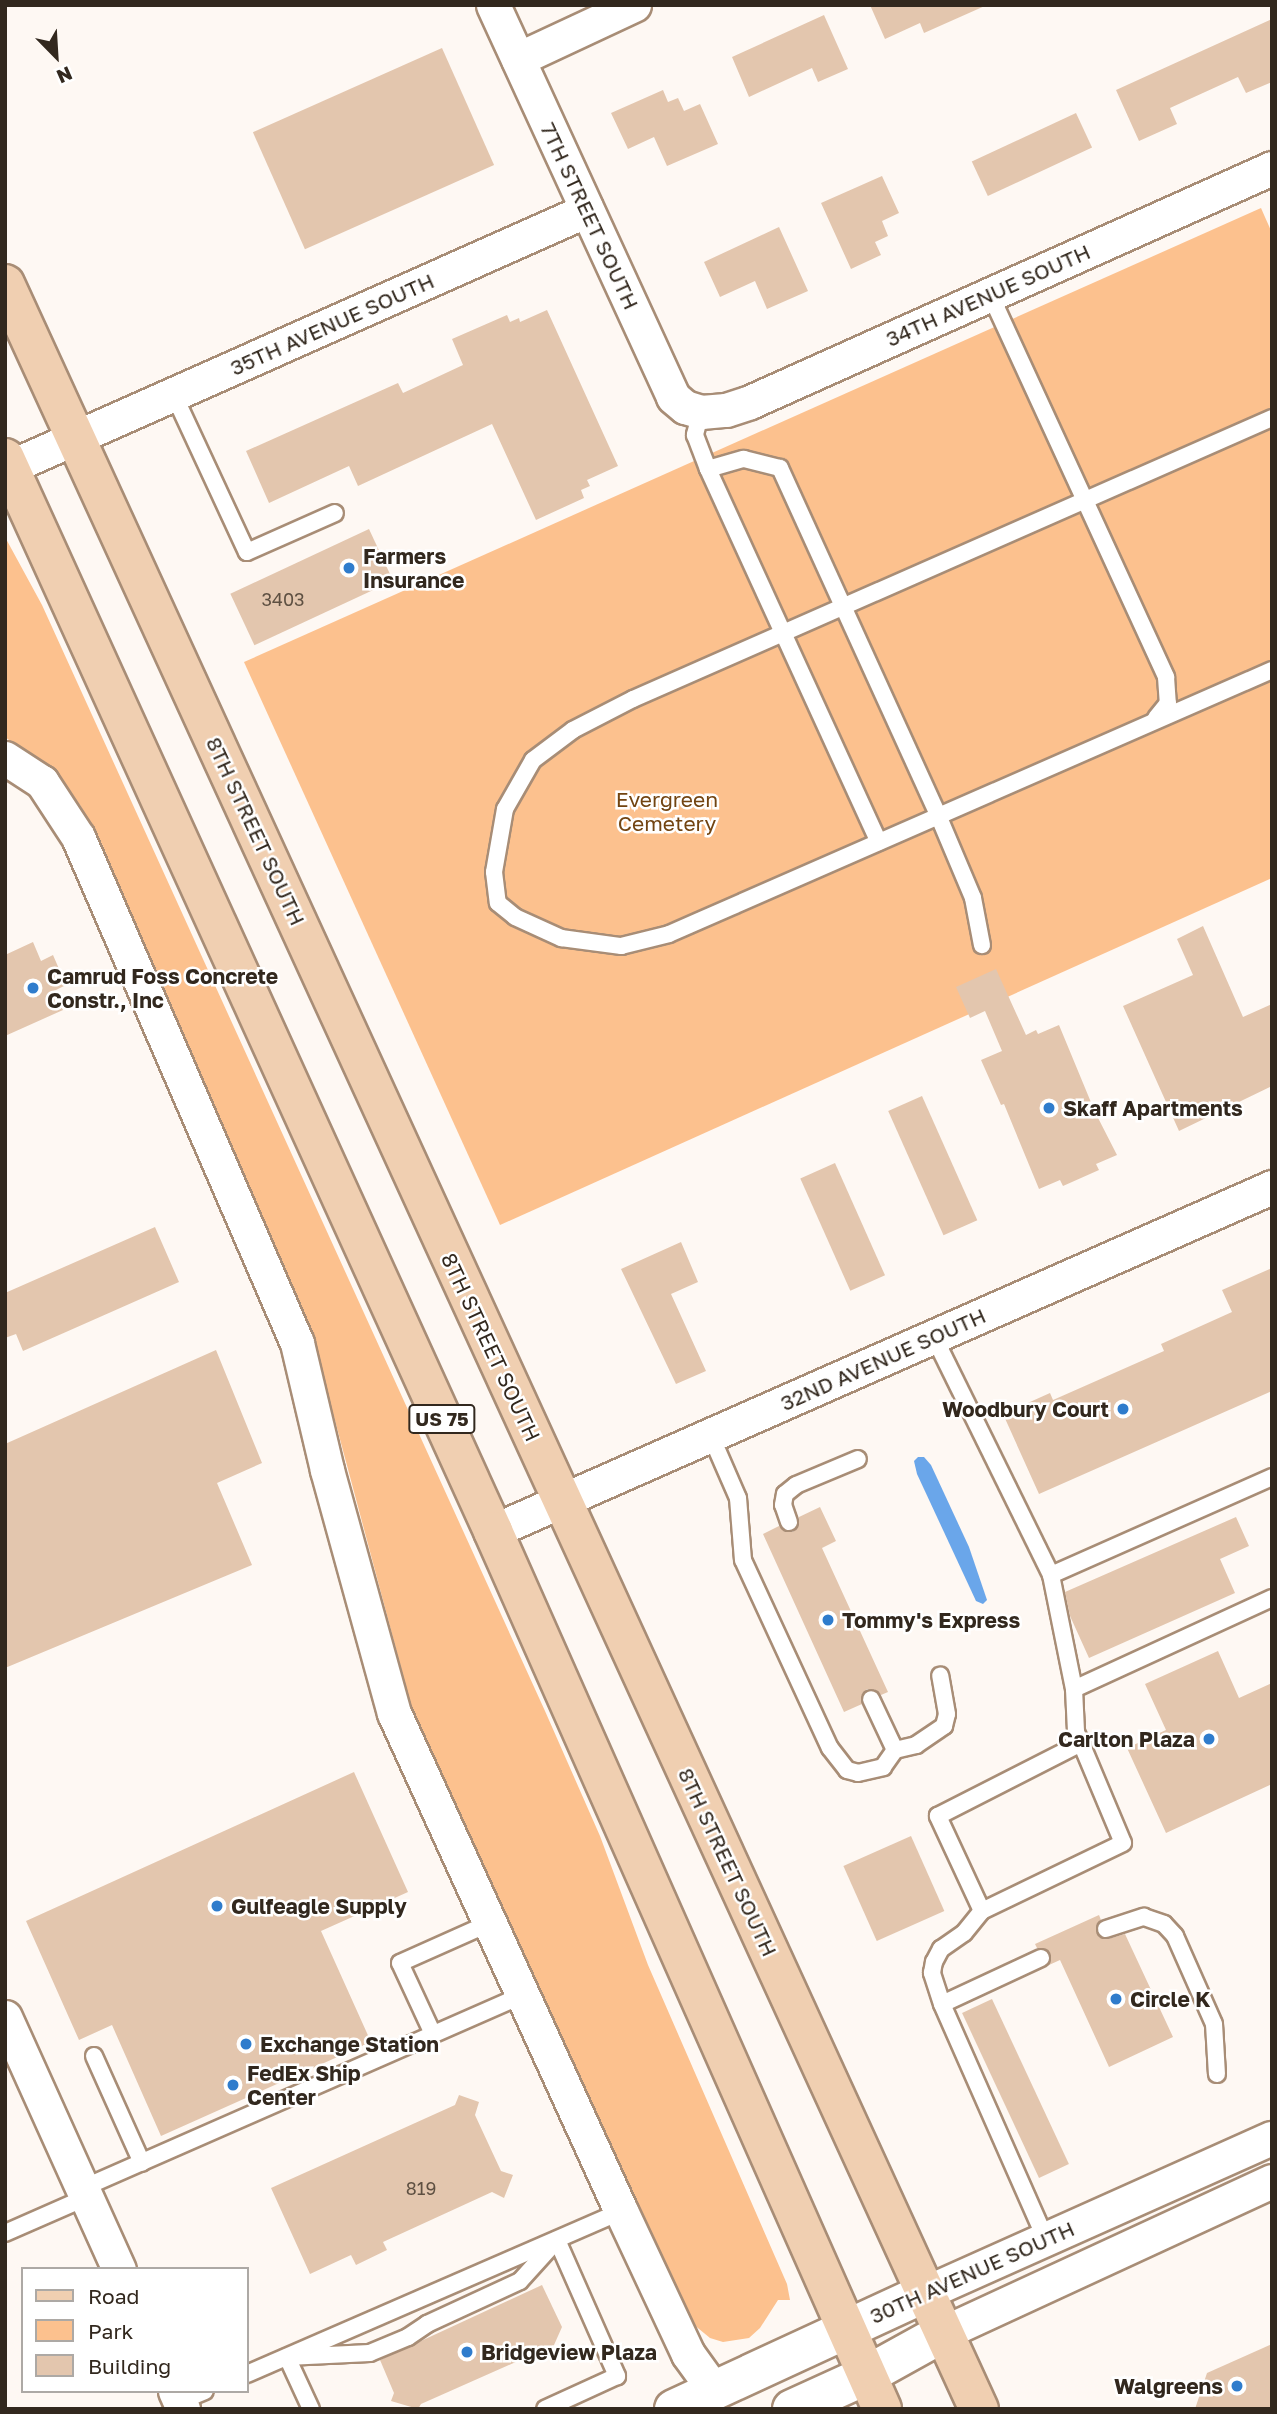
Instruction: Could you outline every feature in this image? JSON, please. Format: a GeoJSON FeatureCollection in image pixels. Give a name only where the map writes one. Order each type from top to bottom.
{"type":"FeatureCollection","features":[{"type":"Feature","properties":{"kind":"main road","name":"8TH STREET SOUTH"},"geometry":{"type":"LineString","coordinates":[[5,284],[979,2409]]}},
{"type":"Feature","properties":{"kind":"main road","name":"US 75"},"geometry":{"type":"LineString","coordinates":[[7,465],[493,1531],[874,2392]]}},
{"type":"Feature","properties":{"kind":"street","name":"7TH STREET SOUTH"},"geometry":{"type":"LineString","coordinates":[[493,5],[673,397],[685,407],[701,412]]}},
{"type":"Feature","properties":{"kind":"street"},"geometry":{"type":"LineString","coordinates":[[518,59],[634,5]]}},
{"type":"Feature","properties":{"kind":"street","name":"34TH AVENUE SOUTH"},"geometry":{"type":"LineString","coordinates":[[701,412],[726,410],[750,402],[1272,167]]}},
{"type":"Feature","properties":{"kind":"street","name":"35TH AVENUE SOUTH"},"geometry":{"type":"LineString","coordinates":[[7,465],[77,438],[587,210]]}},
{"type":"Feature","properties":{"kind":"street"},"geometry":{"type":"LineString","coordinates":[[5,758],[42,782],[78,836],[297,1343],[327,1470],[394,1713],[688,2354],[713,2390]]}},
{"type":"Feature","properties":{"kind":"street","name":"32ND AVENUE SOUTH"},"geometry":{"type":"LineString","coordinates":[[493,1531],[1272,1186]]}},
{"type":"Feature","properties":{"kind":"street"},"geometry":{"type":"LineString","coordinates":[[8,2030],[118,2267]]}},
{"type":"Feature","properties":{"kind":"street"},"geometry":{"type":"LineString","coordinates":[[1262,2142],[1270,2182]]}},
{"type":"Feature","properties":{"kind":"street","name":"30TH AVENUE SOUTH"},"geometry":{"type":"LineString","coordinates":[[674,2409],[846,2328],[1262,2142]]}},
{"type":"Feature","properties":{"kind":"street","name":"30TH AVENUE SOUTH"},"geometry":{"type":"LineString","coordinates":[[792,2409],[874,2392],[945,2332],[1270,2182]]}},
{"type":"Feature","properties":{"kind":"lane"},"geometry":{"type":"LineString","coordinates":[[990,294],[1166,677],[1168,703],[1155,719]]}},
{"type":"Feature","properties":{"kind":"lane"},"geometry":{"type":"LineString","coordinates":[[174,395],[247,552],[335,513]]}},
{"type":"Feature","properties":{"kind":"lane"},"geometry":{"type":"LineString","coordinates":[[701,412],[695,435],[708,469],[878,842]]}},
{"type":"Feature","properties":{"kind":"lane"},"geometry":{"type":"LineString","coordinates":[[1272,418],[633,699],[573,730],[533,760],[505,809],[494,872],[498,903],[515,918],[561,938],[621,946],[669,934],[1272,670]]}},
{"type":"Feature","properties":{"kind":"lane"},"geometry":{"type":"LineString","coordinates":[[708,469],[744,459],[780,468],[938,815],[973,898],[982,945]]}},
{"type":"Feature","properties":{"kind":"lane"},"geometry":{"type":"LineString","coordinates":[[934,1337],[1051,1575],[1074,1689],[1076,1732],[1123,1843],[982,1911],[964,1933],[942,1949],[934,1962],[932,1973],[943,2004],[1046,2240]]}},
{"type":"Feature","properties":{"kind":"lane"},"geometry":{"type":"LineString","coordinates":[[710,1436],[738,1498],[743,1560],[830,1748],[847,1770],[858,1773],[883,1767],[895,1750],[916,1745],[944,1726],[947,1714],[940,1676]]}},
{"type":"Feature","properties":{"kind":"lane"},"geometry":{"type":"LineString","coordinates":[[789,1522],[783,1505],[785,1494],[796,1485],[858,1459]]}},
{"type":"Feature","properties":{"kind":"lane"},"geometry":{"type":"LineString","coordinates":[[1051,1575],[1272,1477]]}},
{"type":"Feature","properties":{"kind":"lane"},"geometry":{"type":"LineString","coordinates":[[1074,1689],[1272,1598]]}},
{"type":"Feature","properties":{"kind":"lane"},"geometry":{"type":"LineString","coordinates":[[871,1699],[895,1750]]}},
{"type":"Feature","properties":{"kind":"lane"},"geometry":{"type":"LineString","coordinates":[[982,1911],[938,1816],[1081,1743]]}},
{"type":"Feature","properties":{"kind":"lane"},"geometry":{"type":"LineString","coordinates":[[1106,1929],[1144,1917],[1164,1924],[1175,1936],[1214,2024],[1217,2074]]}},
{"type":"Feature","properties":{"kind":"lane"},"geometry":{"type":"LineString","coordinates":[[433,2034],[400,1964],[490,1923]]}},
{"type":"Feature","properties":{"kind":"lane"},"geometry":{"type":"LineString","coordinates":[[943,2004],[1041,1958]]}},
{"type":"Feature","properties":{"kind":"lane"},"geometry":{"type":"LineString","coordinates":[[5,2233],[142,2163],[523,1995]]}},
{"type":"Feature","properties":{"kind":"lane"},"geometry":{"type":"LineString","coordinates":[[94,2056],[142,2163]]}},
{"type":"Feature","properties":{"kind":"lane"},"geometry":{"type":"LineString","coordinates":[[248,2374],[621,2211]]}},
{"type":"Feature","properties":{"kind":"lane"},"geometry":{"type":"LineString","coordinates":[[287,2357],[370,2353],[396,2343],[426,2324],[520,2281],[557,2240]]}},
{"type":"Feature","properties":{"kind":"lane"},"geometry":{"type":"LineString","coordinates":[[545,2409],[617,2376],[557,2240]]}},
{"type":"Feature","properties":{"kind":"lane"},"geometry":{"type":"LineString","coordinates":[[287,2357],[311,2409]]}},
{"type":"Feature","properties":{"kind":"green space","name":"Evergreen Cemetery"},"geometry":{"type":"Polygon","coordinates":[[[1261,208],[1272,233],[1272,878],[500,1225],[244,662],[1261,208]]]}},
{"type":"Feature","properties":{"kind":"green space"},"geometry":{"type":"Polygon","coordinates":[[[5,537],[42,605],[545,1711],[600,1836],[648,1965],[787,2284],[790,2300],[778,2300],[760,2328],[749,2338],[723,2342],[710,2338],[693,2324],[415,1720],[314,1342],[190,1064],[103,846],[80,805],[53,773],[5,737],[5,537]]]}},
{"type":"Feature","properties":{"kind":"water"},"geometry":{"type":"Polygon","coordinates":[[[918,1457],[924,1457],[931,1465],[969,1547],[987,1600],[983,1604],[976,1601],[917,1474],[914,1461],[918,1457]]]}},
{"type":"Feature","properties":{"kind":"building"},"geometry":{"type":"Polygon","coordinates":[[[870,5],[987,5],[924,33],[920,23],[885,39],[870,5]]]}},
{"type":"Feature","properties":{"kind":"building"},"geometry":{"type":"Polygon","coordinates":[[[824,15],[848,69],[818,82],[812,68],[749,97],[732,57],[824,15]]]}},
{"type":"Feature","properties":{"kind":"building"},"geometry":{"type":"Polygon","coordinates":[[[1272,19],[1272,82],[1246,93],[1238,77],[1170,108],[1177,124],[1139,141],[1116,90],[1272,19]]]}},
{"type":"Feature","properties":{"kind":"building"},"geometry":{"type":"Polygon","coordinates":[[[442,48],[494,165],[305,249],[253,132],[442,48]]]}},
{"type":"Feature","properties":{"kind":"building"},"geometry":{"type":"Polygon","coordinates":[[[663,90],[668,102],[678,98],[684,111],[700,104],[718,144],[667,166],[654,137],[628,149],[611,113],[663,90]]]}},
{"type":"Feature","properties":{"kind":"building"},"geometry":{"type":"Polygon","coordinates":[[[1076,113],[1092,147],[988,196],[972,162],[1076,113]]]}},
{"type":"Feature","properties":{"kind":"building"},"geometry":{"type":"Polygon","coordinates":[[[882,176],[899,213],[882,221],[888,236],[875,242],[881,255],[851,269],[821,203],[882,176]]]}},
{"type":"Feature","properties":{"kind":"building"},"geometry":{"type":"Polygon","coordinates":[[[779,227],[808,291],[767,309],[755,281],[720,297],[704,262],[779,227]]]}},
{"type":"Feature","properties":{"kind":"building"},"geometry":{"type":"Polygon","coordinates":[[[547,310],[618,466],[587,480],[590,486],[581,490],[584,498],[536,520],[492,424],[358,486],[349,466],[269,503],[246,451],[398,383],[403,393],[463,365],[452,339],[507,315],[510,322],[519,318],[520,322],[547,310]]]}},
{"type":"Feature","properties":{"kind":"building"},"geometry":{"type":"Polygon","coordinates":[[[369,529],[393,581],[254,645],[230,594],[369,529]]]}},
{"type":"Feature","properties":{"kind":"building"},"geometry":{"type":"Polygon","coordinates":[[[1203,926],[1243,1017],[1272,1004],[1272,1086],[1179,1131],[1123,1006],[1193,975],[1177,939],[1203,926]]]}},
{"type":"Feature","properties":{"kind":"building","name":"Camrud Foss Concrete Constr., Inc"},"geometry":{"type":"Polygon","coordinates":[[[33,942],[41,961],[53,955],[66,985],[54,991],[63,1010],[5,1036],[5,955],[33,942]]]}},
{"type":"Feature","properties":{"kind":"building","name":"Skaff Apartments"},"geometry":{"type":"Polygon","coordinates":[[[996,969],[1026,1035],[1036,1030],[1038,1034],[1059,1025],[1095,1112],[1117,1155],[1096,1164],[1099,1170],[1063,1186],[1060,1180],[1039,1189],[1004,1104],[1001,1105],[981,1060],[1002,1051],[985,1011],[970,1018],[956,987],[996,969]]]}},
{"type":"Feature","properties":{"kind":"building"},"geometry":{"type":"Polygon","coordinates":[[[922,1096],[977,1220],[944,1235],[888,1111],[922,1096]]]}},
{"type":"Feature","properties":{"kind":"building"},"geometry":{"type":"Polygon","coordinates":[[[835,1163],[885,1275],[850,1291],[800,1178],[835,1163]]]}},
{"type":"Feature","properties":{"kind":"building"},"geometry":{"type":"Polygon","coordinates":[[[155,1227],[179,1282],[23,1351],[16,1334],[5,1338],[5,1293],[155,1227]]]}},
{"type":"Feature","properties":{"kind":"building"},"geometry":{"type":"Polygon","coordinates":[[[681,1242],[698,1282],[671,1294],[706,1371],[676,1384],[621,1269],[681,1242]]]}},
{"type":"Feature","properties":{"kind":"building","name":"Woodbury Court"},"geometry":{"type":"Polygon","coordinates":[[[1272,1268],[1272,1391],[1039,1494],[1003,1414],[1050,1393],[1053,1400],[1164,1351],[1161,1344],[1232,1312],[1222,1290],[1272,1268]]]}},
{"type":"Feature","properties":{"kind":"building"},"geometry":{"type":"Polygon","coordinates":[[[216,1350],[262,1463],[217,1483],[252,1565],[5,1668],[5,1444],[216,1350]]]}},
{"type":"Feature","properties":{"kind":"building","name":"Tommy's Express"},"geometry":{"type":"Polygon","coordinates":[[[820,1507],[836,1541],[822,1548],[888,1692],[881,1695],[876,1690],[867,1689],[862,1694],[862,1704],[844,1712],[763,1534],[779,1526],[786,1532],[793,1532],[799,1525],[799,1517],[820,1507]]]}},
{"type":"Feature","properties":{"kind":"building"},"geometry":{"type":"Polygon","coordinates":[[[1236,1517],[1249,1546],[1220,1559],[1235,1593],[1089,1658],[1070,1616],[1065,1592],[1236,1517]]]}},
{"type":"Feature","properties":{"kind":"building","name":"Carlton Plaza"},"geometry":{"type":"Polygon","coordinates":[[[1218,1651],[1239,1698],[1272,1683],[1272,1784],[1166,1833],[1127,1748],[1166,1730],[1145,1684],[1218,1651]]]}},
{"type":"Feature","properties":{"kind":"building","name":"Gulfeagle Supply"},"geometry":{"type":"Polygon","coordinates":[[[354,1772],[408,1892],[321,1931],[371,2042],[161,2136],[112,2025],[79,2040],[26,1921],[354,1772]]]}},
{"type":"Feature","properties":{"kind":"building"},"geometry":{"type":"Polygon","coordinates":[[[911,1836],[944,1911],[877,1941],[843,1866],[911,1836]]]}},
{"type":"Feature","properties":{"kind":"building","name":"Circle K"},"geometry":{"type":"Polygon","coordinates":[[[1099,1915],[1101,1920],[1096,1927],[1099,1937],[1108,1939],[1125,1934],[1173,2037],[1109,2067],[1060,1960],[1049,1965],[1050,1953],[1043,1948],[1037,1948],[1035,1944],[1099,1915]]]}},
{"type":"Feature","properties":{"kind":"building"},"geometry":{"type":"Polygon","coordinates":[[[992,1999],[1069,2164],[1039,2178],[962,2013],[992,1999]]]}},
{"type":"Feature","properties":{"kind":"building"},"geometry":{"type":"Polygon","coordinates":[[[459,2095],[479,2102],[475,2115],[501,2171],[513,2175],[504,2198],[492,2192],[383,2242],[387,2250],[356,2265],[351,2255],[310,2274],[271,2188],[455,2105],[459,2095]]]}},
{"type":"Feature","properties":{"kind":"building","name":"Bridgeview Plaza"},"geometry":{"type":"Polygon","coordinates":[[[542,2285],[562,2327],[554,2345],[421,2404],[418,2409],[391,2401],[394,2393],[380,2360],[542,2285]]]}},
{"type":"Feature","properties":{"kind":"building","name":"Walgreens"},"geometry":{"type":"Polygon","coordinates":[[[1272,2344],[1272,2409],[1195,2409],[1207,2373],[1272,2344]]]}},
{"type":"Feature","properties":{"kind":"place","name":"Farmers Insurance"},"geometry":{"type":"Point","coordinates":[349,568]}},
{"type":"Feature","properties":{"kind":"place","name":"Camrud Foss Concrete Constr., Inc"},"geometry":{"type":"Point","coordinates":[33,988]}},
{"type":"Feature","properties":{"kind":"place","name":"Skaff Apartments"},"geometry":{"type":"Point","coordinates":[1049,1108]}},
{"type":"Feature","properties":{"kind":"place","name":"Woodbury Court"},"geometry":{"type":"Point","coordinates":[1123,1409]}},
{"type":"Feature","properties":{"kind":"place","name":"Tommy's Express"},"geometry":{"type":"Point","coordinates":[828,1620]}},
{"type":"Feature","properties":{"kind":"place","name":"Carlton Plaza"},"geometry":{"type":"Point","coordinates":[1209,1739]}},
{"type":"Feature","properties":{"kind":"place","name":"Gulfeagle Supply"},"geometry":{"type":"Point","coordinates":[217,1906]}},
{"type":"Feature","properties":{"kind":"place","name":"Circle K"},"geometry":{"type":"Point","coordinates":[1116,1999]}},
{"type":"Feature","properties":{"kind":"place","name":"Exchange Station"},"geometry":{"type":"Point","coordinates":[246,2044]}},
{"type":"Feature","properties":{"kind":"place","name":"FedEx Ship Center"},"geometry":{"type":"Point","coordinates":[233,2085]}},
{"type":"Feature","properties":{"kind":"place","name":"Bridgeview Plaza"},"geometry":{"type":"Point","coordinates":[467,2352]}},
{"type":"Feature","properties":{"kind":"place","name":"Walgreens"},"geometry":{"type":"Point","coordinates":[1237,2386]}}]}
